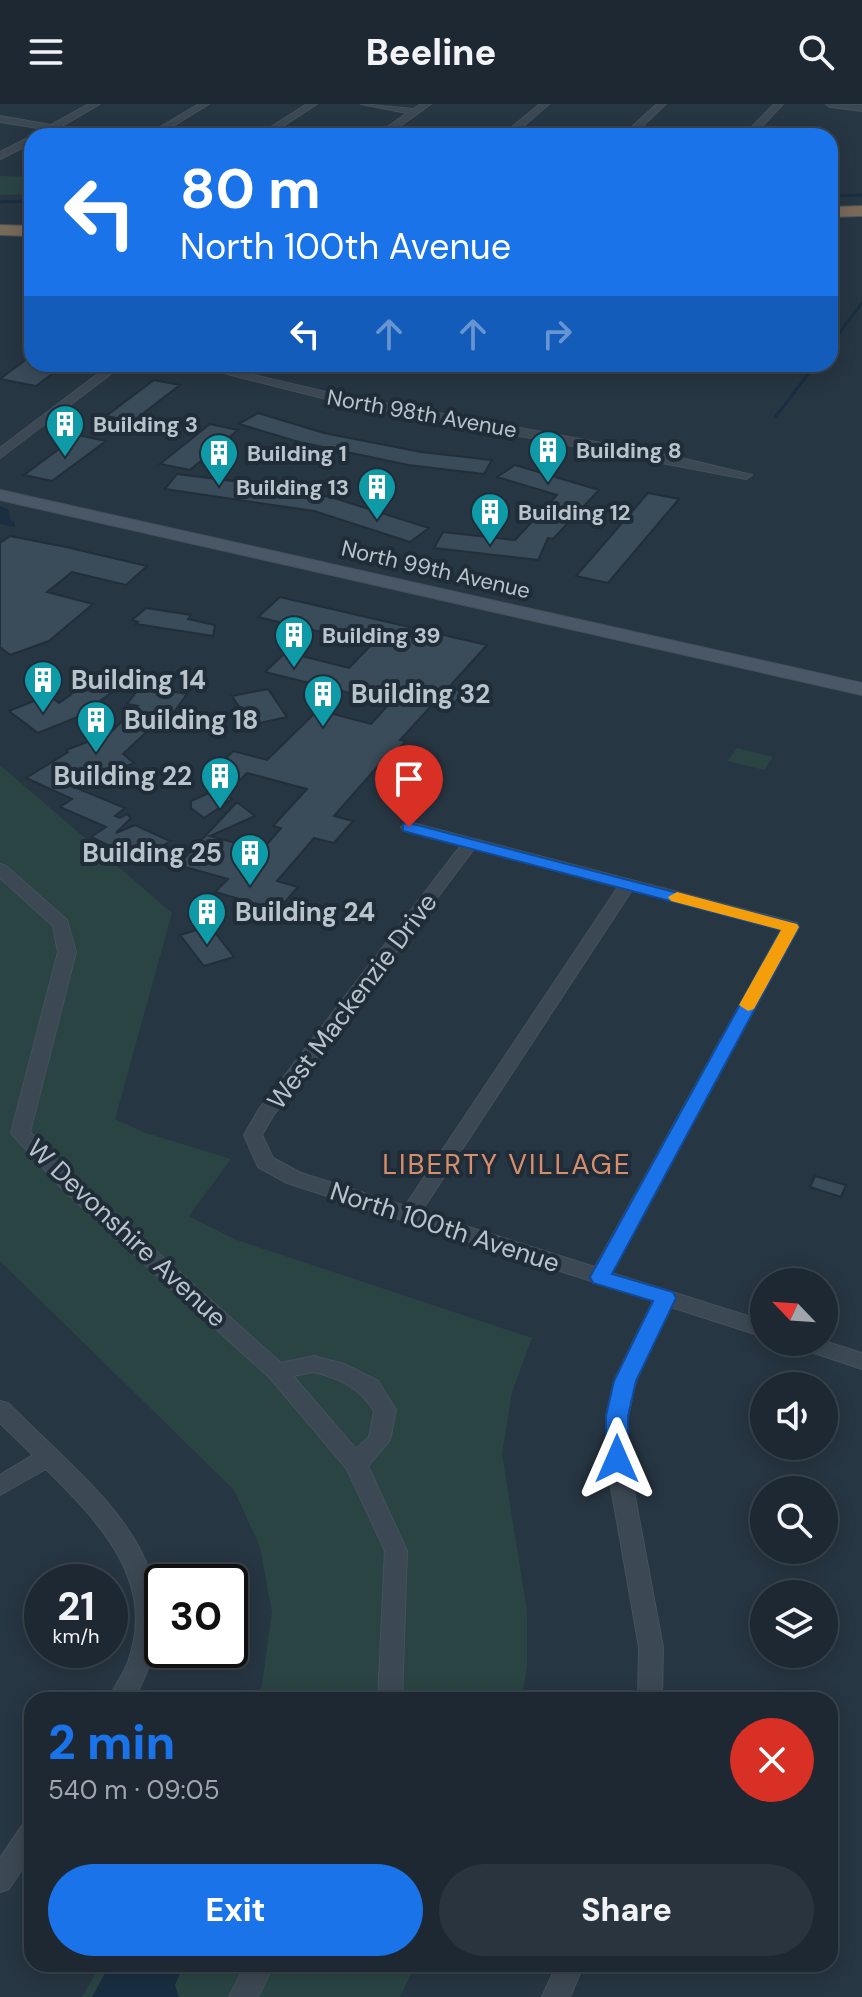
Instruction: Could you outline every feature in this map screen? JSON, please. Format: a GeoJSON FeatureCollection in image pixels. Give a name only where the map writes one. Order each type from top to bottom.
{"type":"FeatureCollection","features":[{"type":"Feature","properties":{"kind":"highway"},"geometry":{"type":"LineString","coordinates":[[838,214],[862,213]]}},
{"type":"Feature","properties":{"kind":"highway"},"geometry":{"type":"LineString","coordinates":[[0,215],[24,215]]}},
{"type":"Feature","properties":{"kind":"highway"},"geometry":{"type":"LineString","coordinates":[[838,226],[862,226]]}},
{"type":"Feature","properties":{"kind":"highway"},"geometry":{"type":"LineString","coordinates":[[0,228],[24,229]]}},
{"type":"Feature","properties":{"kind":"main road","name":"North 99th Avenue"},"geometry":{"type":"LineString","coordinates":[[0,495],[862,689]]}},
{"type":"Feature","properties":{"kind":"street"},"geometry":{"type":"LineString","coordinates":[[0,119],[54,128],[96,104]]}},
{"type":"Feature","properties":{"kind":"street"},"geometry":{"type":"LineString","coordinates":[[163,128],[205,104]]}},
{"type":"Feature","properties":{"kind":"street"},"geometry":{"type":"LineString","coordinates":[[275,128],[313,104]]}},
{"type":"Feature","properties":{"kind":"street"},"geometry":{"type":"LineString","coordinates":[[365,104],[416,112]]}},
{"type":"Feature","properties":{"kind":"street"},"geometry":{"type":"LineString","coordinates":[[392,128],[427,104]]}},
{"type":"Feature","properties":{"kind":"street"},"geometry":{"type":"LineString","coordinates":[[530,104],[544,105]]}},
{"type":"Feature","properties":{"kind":"street"},"geometry":{"type":"LineString","coordinates":[[636,128],[662,104]]}},
{"type":"Feature","properties":{"kind":"street"},"geometry":{"type":"LineString","coordinates":[[756,128],[779,104]]}},
{"type":"Feature","properties":{"kind":"street"},"geometry":{"type":"LineString","coordinates":[[830,104],[862,108]]}},
{"type":"Feature","properties":{"kind":"street"},"geometry":{"type":"LineString","coordinates":[[516,128],[544,105]]}},
{"type":"Feature","properties":{"kind":"street"},"geometry":{"type":"LineString","coordinates":[[0,156],[24,145]]}},
{"type":"Feature","properties":{"kind":"street"},"geometry":{"type":"LineString","coordinates":[[0,454],[108,372]]}},
{"type":"Feature","properties":{"kind":"street","name":"North 98th Avenue"},"geometry":{"type":"LineString","coordinates":[[224,372],[281,387],[609,446],[746,475]]}},
{"type":"Feature","properties":{"kind":"street"},"geometry":{"type":"LineString","coordinates":[[409,827],[791,927],[600,1277]]}},
{"type":"Feature","properties":{"kind":"street","name":"West Mackenzie Drive"},"geometry":{"type":"LineString","coordinates":[[265,1162],[253,1135],[266,1113],[470,844]]}},
{"type":"Feature","properties":{"kind":"street","name":"W Devonshire Avenue"},"geometry":{"type":"LineString","coordinates":[[0,869],[61,924],[67,952],[20,1133],[70,1185],[277,1372],[356,1464],[396,1551],[390,1692]]}},
{"type":"Feature","properties":{"kind":"street"},"geometry":{"type":"LineString","coordinates":[[409,1215],[628,884]]}},
{"type":"Feature","properties":{"kind":"street","name":"North 100th Avenue"},"geometry":{"type":"LineString","coordinates":[[265,1162],[294,1178],[750,1325]]}},
{"type":"Feature","properties":{"kind":"street"},"geometry":{"type":"LineString","coordinates":[[650,1692],[651,1647],[617,1459],[617,1416],[625,1381],[665,1298]]}},
{"type":"Feature","properties":{"kind":"street"},"geometry":{"type":"LineString","coordinates":[[838,1353],[862,1361]]}},
{"type":"Feature","properties":{"kind":"street"},"geometry":{"type":"LineString","coordinates":[[277,1372],[314,1364],[337,1370],[370,1387],[385,1410],[379,1440],[356,1464]]}},
{"type":"Feature","properties":{"kind":"street"},"geometry":{"type":"LineString","coordinates":[[0,1409],[123,1541],[142,1579],[146,1630],[141,1659],[124,1692]]}},
{"type":"Feature","properties":{"kind":"street"},"geometry":{"type":"LineString","coordinates":[[0,1486],[48,1457]]}},
{"type":"Feature","properties":{"kind":"street"},"geometry":{"type":"LineString","coordinates":[[0,1880],[24,1844]]}},
{"type":"Feature","properties":{"kind":"street"},"geometry":{"type":"LineString","coordinates":[[243,1997],[257,1972]]}},
{"type":"Feature","properties":{"kind":"street"},"geometry":{"type":"LineString","coordinates":[[556,1997],[567,1972]]}},
{"type":"Feature","properties":{"kind":"green space"},"geometry":{"type":"Polygon","coordinates":[[[0,176],[24,177],[24,194],[0,195],[0,176]]]}},
{"type":"Feature","properties":{"kind":"green space"},"geometry":{"type":"Polygon","coordinates":[[[737,748],[773,757],[764,770],[728,761],[737,748]]]}},
{"type":"Feature","properties":{"kind":"green space"},"geometry":{"type":"Polygon","coordinates":[[[0,765],[172,913],[115,1119],[143,1132],[231,1159],[189,1216],[234,1239],[532,1338],[512,1392],[502,1454],[527,1611],[527,1665],[523,1692],[259,1692],[272,1612],[260,1547],[234,1490],[0,1261],[0,765]]]}},
{"type":"Feature","properties":{"kind":"green space"},"geometry":{"type":"Polygon","coordinates":[[[96,1972],[412,1972],[400,1997],[82,1997],[96,1972]]]}},
{"type":"Feature","properties":{"kind":"water"},"geometry":{"type":"Polygon","coordinates":[[[106,1972],[181,1972],[175,1985],[179,1997],[92,1997],[106,1972]]]}},
{"type":"Feature","properties":{"kind":"building"},"geometry":{"type":"Polygon","coordinates":[[[24,361],[24,372],[54,372],[36,386],[0,379],[24,361]]]}},
{"type":"Feature","properties":{"kind":"building"},"geometry":{"type":"Polygon","coordinates":[[[154,380],[180,385],[133,421],[106,416],[154,380]]]}},
{"type":"Feature","properties":{"kind":"building"},"geometry":{"type":"Polygon","coordinates":[[[258,413],[324,433],[421,452],[492,460],[484,474],[408,465],[299,442],[239,424],[258,413]]]}},
{"type":"Feature","properties":{"kind":"building"},"geometry":{"type":"Polygon","coordinates":[[[210,424],[238,430],[190,470],[160,464],[210,424]]]}},
{"type":"Feature","properties":{"kind":"building","name":"Building 3"},"geometry":{"type":"Polygon","coordinates":[[[78,435],[106,441],[52,481],[24,475],[78,435]]]}},
{"type":"Feature","properties":{"kind":"building"},"geometry":{"type":"Polygon","coordinates":[[[515,465],[599,490],[553,539],[548,538],[538,560],[434,548],[443,532],[515,540],[557,495],[497,477],[515,465]]]}},
{"type":"Feature","properties":{"kind":"building"},"geometry":{"type":"Polygon","coordinates":[[[177,474],[281,487],[334,498],[429,528],[410,542],[314,511],[165,489],[177,474]]]}},
{"type":"Feature","properties":{"kind":"building"},"geometry":{"type":"Polygon","coordinates":[[[648,493],[679,499],[608,583],[576,576],[648,493]]]}},
{"type":"Feature","properties":{"kind":"building"},"geometry":{"type":"Polygon","coordinates":[[[10,536],[147,566],[126,585],[72,572],[47,592],[93,604],[49,641],[10,655],[0,647],[0,543],[10,536]]]}},
{"type":"Feature","properties":{"kind":"building"},"geometry":{"type":"Polygon","coordinates":[[[280,597],[487,645],[448,688],[465,691],[448,710],[431,706],[400,740],[406,741],[390,758],[386,757],[334,816],[353,821],[334,843],[314,838],[277,881],[298,887],[278,910],[215,892],[228,879],[178,865],[237,802],[255,816],[210,836],[262,850],[281,828],[273,826],[307,789],[247,773],[235,785],[207,777],[233,751],[267,760],[318,710],[371,724],[390,703],[265,672],[286,652],[349,668],[372,644],[258,617],[280,597]]]}},
{"type":"Feature","properties":{"kind":"building"},"geometry":{"type":"Polygon","coordinates":[[[146,608],[191,615],[188,619],[215,625],[213,636],[136,624],[138,622],[132,620],[146,608]]]}},
{"type":"Feature","properties":{"kind":"building"},"geometry":{"type":"Polygon","coordinates":[[[97,676],[123,684],[80,716],[38,733],[9,711],[49,695],[59,703],[97,676]]]}},
{"type":"Feature","properties":{"kind":"building"},"geometry":{"type":"Polygon","coordinates":[[[141,686],[187,694],[174,712],[169,711],[123,754],[134,763],[74,787],[125,808],[115,816],[120,818],[127,814],[131,818],[116,833],[135,825],[170,841],[141,861],[91,837],[106,827],[60,807],[72,799],[26,778],[68,752],[66,750],[109,734],[138,706],[127,704],[141,686]]]}},
{"type":"Feature","properties":{"kind":"building"},"geometry":{"type":"Polygon","coordinates":[[[268,689],[287,717],[251,725],[232,696],[268,689]]]}},
{"type":"Feature","properties":{"kind":"building"},"geometry":{"type":"Polygon","coordinates":[[[218,789],[232,799],[204,818],[191,808],[191,801],[218,789]]]}},
{"type":"Feature","properties":{"kind":"building","name":"Building 24"},"geometry":{"type":"Polygon","coordinates":[[[210,926],[234,957],[204,966],[180,935],[210,926]]]}},
{"type":"Feature","properties":{"kind":"building"},"geometry":{"type":"Polygon","coordinates":[[[815,1176],[846,1185],[841,1197],[810,1187],[815,1176]]]}},
{"type":"Feature","properties":{"kind":"waterway"},"geometry":{"type":"LineString","coordinates":[[838,196],[862,195]]}},
{"type":"Feature","properties":{"kind":"waterway"},"geometry":{"type":"LineString","coordinates":[[0,202],[24,201]]}},
{"type":"Feature","properties":{"kind":"waterway"},"geometry":{"type":"LineString","coordinates":[[838,334],[862,303]]}},
{"type":"Feature","properties":{"kind":"waterway"},"geometry":{"type":"LineString","coordinates":[[776,416],[810,372]]}},
{"type":"Feature","properties":{"kind":"waterway"},"geometry":{"type":"LineString","coordinates":[[0,509],[3,510],[4,522],[11,525]]}},
{"type":"Feature","properties":{"kind":"slow traffic"},"geometry":{"type":"LineString","coordinates":[[677,897],[791,927],[748,1005]]}},
{"type":"Feature","properties":{"kind":"place","name":"Building 3"},"geometry":{"type":"Point","coordinates":[65,458]}},
{"type":"Feature","properties":{"kind":"place","name":"Building 8"},"geometry":{"type":"Point","coordinates":[548,484]}},
{"type":"Feature","properties":{"kind":"place","name":"Building 1"},"geometry":{"type":"Point","coordinates":[219,487]}},
{"type":"Feature","properties":{"kind":"place","name":"Building 13"},"geometry":{"type":"Point","coordinates":[377,521]}},
{"type":"Feature","properties":{"kind":"place","name":"Building 12"},"geometry":{"type":"Point","coordinates":[490,546]}},
{"type":"Feature","properties":{"kind":"place","name":"Building 39"},"geometry":{"type":"Point","coordinates":[294,669]}},
{"type":"Feature","properties":{"kind":"place","name":"Building 14"},"geometry":{"type":"Point","coordinates":[43,714]}},
{"type":"Feature","properties":{"kind":"place","name":"Building 32"},"geometry":{"type":"Point","coordinates":[323,728]}},
{"type":"Feature","properties":{"kind":"place","name":"Building 18"},"geometry":{"type":"Point","coordinates":[96,754]}},
{"type":"Feature","properties":{"kind":"place","name":"Building 22"},"geometry":{"type":"Point","coordinates":[220,810]}},
{"type":"Feature","properties":{"kind":"place","name":"Building 25"},"geometry":{"type":"Point","coordinates":[250,887]}},
{"type":"Feature","properties":{"kind":"place","name":"Building 24"},"geometry":{"type":"Point","coordinates":[207,946]}},
{"type":"Feature","properties":{"kind":"district","name":"LIBERTY VILLAGE"},"geometry":{"type":"Point","coordinates":[507,1164]}},
{"type":"Feature","properties":{"kind":"route"},"geometry":{"type":"LineString","coordinates":[[409,827],[791,927],[600,1277],[665,1298],[625,1381],[617,1416],[617,1459]]}}]}
